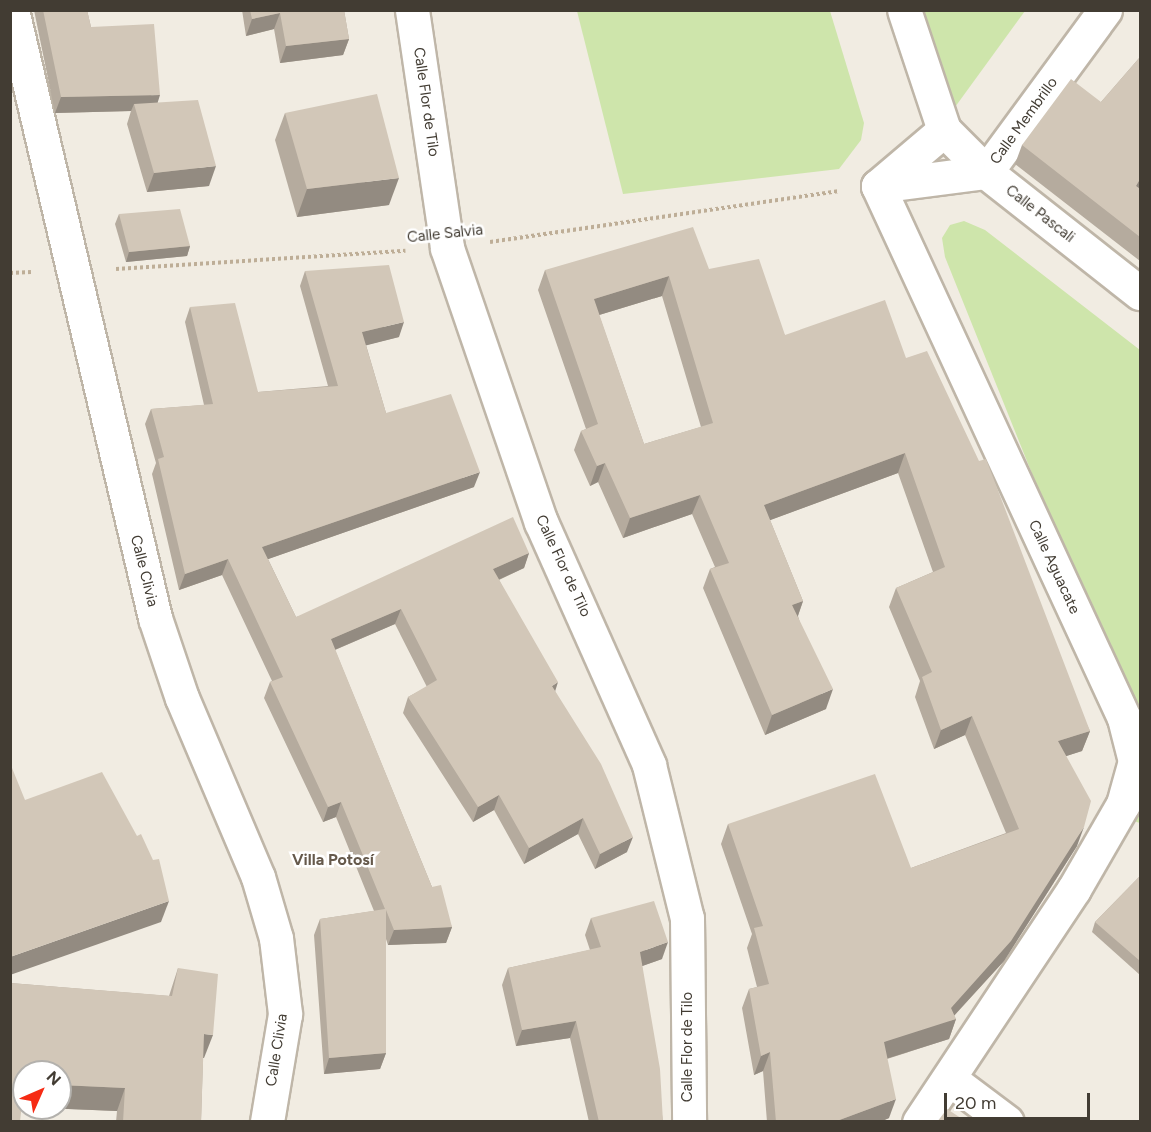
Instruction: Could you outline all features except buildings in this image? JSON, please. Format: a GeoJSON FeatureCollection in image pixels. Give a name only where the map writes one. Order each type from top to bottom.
{"type":"FeatureCollection","features":[{"type":"Feature","properties":{"kind":"street","name":"Calle Clivia"},"geometry":{"type":"LineString","coordinates":[[12,10],[155,618],[182,698],[258,878],[276,938],[285,1014],[267,1122]]}},
{"type":"Feature","properties":{"kind":"street","name":"Calle Flor de Tilo"},"geometry":{"type":"LineString","coordinates":[[412,10],[447,248],[541,522],[649,765],[687,918],[688,1122]]}},
{"type":"Feature","properties":{"kind":"street"},"geometry":{"type":"LineString","coordinates":[[878,186],[944,130],[904,10]]}},
{"type":"Feature","properties":{"kind":"street","name":"Calle Membrillo"},"geometry":{"type":"LineString","coordinates":[[878,186],[986,172],[1105,10]]}},
{"type":"Feature","properties":{"kind":"street","name":"Calle Pascali"},"geometry":{"type":"LineString","coordinates":[[944,130],[986,172],[1140,293]]}},
{"type":"Feature","properties":{"kind":"street","name":"Calle Aguacate"},"geometry":{"type":"LineString","coordinates":[[878,186],[1124,718],[1135,761],[1112,823],[951,1080],[919,1122]]}},
{"type":"Feature","properties":{"kind":"street"},"geometry":{"type":"LineString","coordinates":[[951,1080],[1007,1122]]}},
{"type":"Feature","properties":{"kind":"path","name":"Calle Salvia"},"geometry":{"type":"LineString","coordinates":[[10,273],[447,248],[878,186]]}},
{"type":"Feature","properties":{"kind":"green space"},"geometry":{"type":"Polygon","coordinates":[[[577,11],[830,11],[864,123],[861,140],[839,169],[623,194],[577,11]]]}},
{"type":"Feature","properties":{"kind":"green space"},"geometry":{"type":"Polygon","coordinates":[[[887,11],[1025,11],[950,114],[923,102],[887,11]]]}},
{"type":"Feature","properties":{"kind":"green space"},"geometry":{"type":"Polygon","coordinates":[[[964,221],[985,230],[1140,350],[1140,823],[1130,820],[1098,638],[945,257],[942,238],[950,225],[964,221]]]}},
{"type":"Feature","properties":{"kind":"district","name":"Villa Potosí"},"geometry":{"type":"Point","coordinates":[333,860]}}]}
